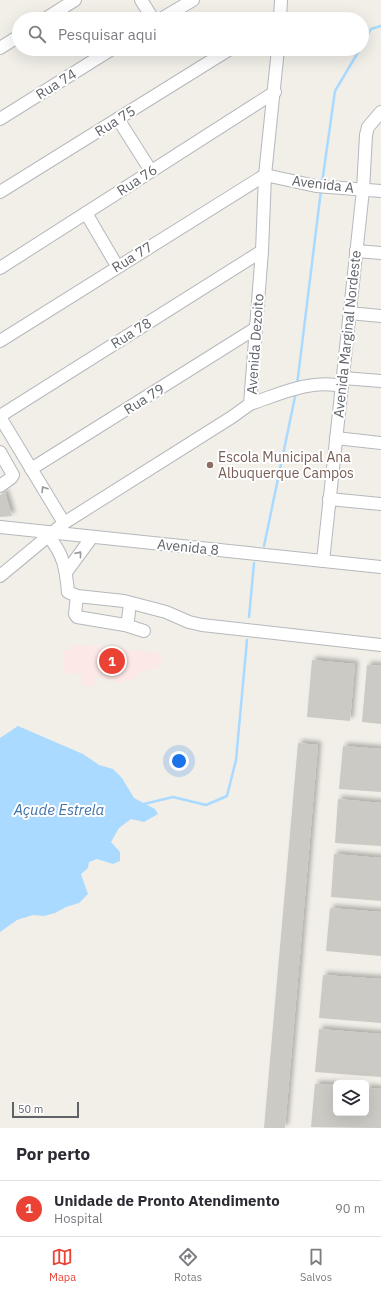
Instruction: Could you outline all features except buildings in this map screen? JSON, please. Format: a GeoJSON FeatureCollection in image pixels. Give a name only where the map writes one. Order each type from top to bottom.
{"type":"FeatureCollection","features":[{"type":"Feature","properties":{"kind":"street"},"geometry":{"type":"LineString","coordinates":[[56,12],[75,0]]}},
{"type":"Feature","properties":{"kind":"street"},"geometry":{"type":"LineString","coordinates":[[141,0],[149,12]]}},
{"type":"Feature","properties":{"kind":"street"},"geometry":{"type":"LineString","coordinates":[[173,12],[193,0]]}},
{"type":"Feature","properties":{"kind":"street"},"geometry":{"type":"LineString","coordinates":[[280,12],[281,0]]}},
{"type":"Feature","properties":{"kind":"street"},"geometry":{"type":"LineString","coordinates":[[0,48],[12,40]]}},
{"type":"Feature","properties":{"kind":"street","name":"Rua 74"},"geometry":{"type":"LineString","coordinates":[[0,119],[101,56]]}},
{"type":"Feature","properties":{"kind":"street","name":"Rua 75"},"geometry":{"type":"LineString","coordinates":[[0,192],[219,56]]}},
{"type":"Feature","properties":{"kind":"street","name":"Avenida Dezoito"},"geometry":{"type":"LineString","coordinates":[[0,576],[64,523],[232,418],[250,404],[262,251],[265,175],[275,92],[278,56]]}},
{"type":"Feature","properties":{"kind":"street","name":"Rua 76"},"geometry":{"type":"LineString","coordinates":[[0,268],[275,92]]}},
{"type":"Feature","properties":{"kind":"street","name":"Avenida Marginal Nordeste"},"geometry":{"type":"LineString","coordinates":[[323,561],[363,190],[366,135],[378,118]]}},
{"type":"Feature","properties":{"kind":"street"},"geometry":{"type":"LineString","coordinates":[[118,119],[151,171]]}},
{"type":"Feature","properties":{"kind":"street","name":"Avenida A"},"geometry":{"type":"LineString","coordinates":[[265,175],[321,186],[381,191]]}},
{"type":"Feature","properties":{"kind":"street","name":"Rua 77"},"geometry":{"type":"LineString","coordinates":[[0,341],[117,266],[265,175]]}},
{"type":"Feature","properties":{"kind":"street"},"geometry":{"type":"LineString","coordinates":[[86,213],[117,266]]}},
{"type":"Feature","properties":{"kind":"street","name":"Rua 78"},"geometry":{"type":"LineString","coordinates":[[0,417],[262,251]]}},
{"type":"Feature","properties":{"kind":"street"},"geometry":{"type":"LineString","coordinates":[[356,251],[381,253]]}},
{"type":"Feature","properties":{"kind":"street"},"geometry":{"type":"LineString","coordinates":[[349,313],[381,316]]}},
{"type":"Feature","properties":{"kind":"street","name":"Rua 79"},"geometry":{"type":"LineString","coordinates":[[32,469],[256,328]]}},
{"type":"Feature","properties":{"kind":"street"},"geometry":{"type":"LineString","coordinates":[[250,404],[315,384],[381,381]]}},
{"type":"Feature","properties":{"kind":"street"},"geometry":{"type":"LineString","coordinates":[[0,417],[64,523]]}},
{"type":"Feature","properties":{"kind":"street"},"geometry":{"type":"LineString","coordinates":[[336,438],[381,443]]}},
{"type":"Feature","properties":{"kind":"street"},"geometry":{"type":"LineString","coordinates":[[0,452],[12,475],[11,478],[0,486]]}},
{"type":"Feature","properties":{"kind":"street"},"geometry":{"type":"LineString","coordinates":[[329,499],[381,504]]}},
{"type":"Feature","properties":{"kind":"street","name":"Avenida 8"},"geometry":{"type":"LineString","coordinates":[[0,527],[51,535],[92,537],[381,567]]}},
{"type":"Feature","properties":{"kind":"street"},"geometry":{"type":"LineString","coordinates":[[51,535],[59,548],[67,571],[68,592],[77,596],[130,603],[166,612],[189,622],[202,625],[381,645]]}},
{"type":"Feature","properties":{"kind":"street"},"geometry":{"type":"LineString","coordinates":[[67,571],[92,537]]}},
{"type":"Feature","properties":{"kind":"street"},"geometry":{"type":"LineString","coordinates":[[77,596],[75,614],[77,617],[125,625],[144,631]]}},
{"type":"Feature","properties":{"kind":"street"},"geometry":{"type":"LineString","coordinates":[[125,625],[128,620],[130,603]]}},
{"type":"Feature","properties":{"kind":"shaded area"},"geometry":{"type":"Polygon","coordinates":[[[72,644],[162,653],[160,668],[152,668],[152,671],[142,670],[137,677],[121,683],[95,677],[97,687],[81,685],[82,675],[63,673],[64,650],[71,650],[72,644]]]}},
{"type":"Feature","properties":{"kind":"water","name":"Açude Estrela"},"geometry":{"type":"Polygon","coordinates":[[[18,726],[83,754],[99,765],[113,769],[122,778],[134,798],[155,809],[158,814],[144,822],[131,819],[119,828],[111,842],[120,852],[120,861],[113,864],[97,859],[89,862],[88,868],[81,874],[88,894],[79,903],[66,907],[55,913],[44,916],[33,915],[17,920],[0,932],[0,738],[18,726]]]}},
{"type":"Feature","properties":{"kind":"waterway"},"geometry":{"type":"LineString","coordinates":[[369,33],[371,29],[381,26]]}},
{"type":"Feature","properties":{"kind":"waterway"},"geometry":{"type":"LineString","coordinates":[[322,183],[335,91],[356,56]]}},
{"type":"Feature","properties":{"kind":"waterway"},"geometry":{"type":"LineString","coordinates":[[297,385],[321,190]]}},
{"type":"Feature","properties":{"kind":"waterway"},"geometry":{"type":"LineString","coordinates":[[264,546],[296,392]]}},
{"type":"Feature","properties":{"kind":"waterway"},"geometry":{"type":"LineString","coordinates":[[249,617],[254,563]]}},
{"type":"Feature","properties":{"kind":"waterway"},"geometry":{"type":"LineString","coordinates":[[144,804],[173,797],[206,805],[227,796],[236,760],[247,640]]}},
{"type":"Feature","properties":{"kind":"place","name":"Escola Municipal Ana Albuquerque Campos"},"geometry":{"type":"Point","coordinates":[210,465]}},
{"type":"Feature","properties":{"kind":"place","name":"Unidade de Pronto Atendimento"},"geometry":{"type":"Point","coordinates":[112,661]}}]}
